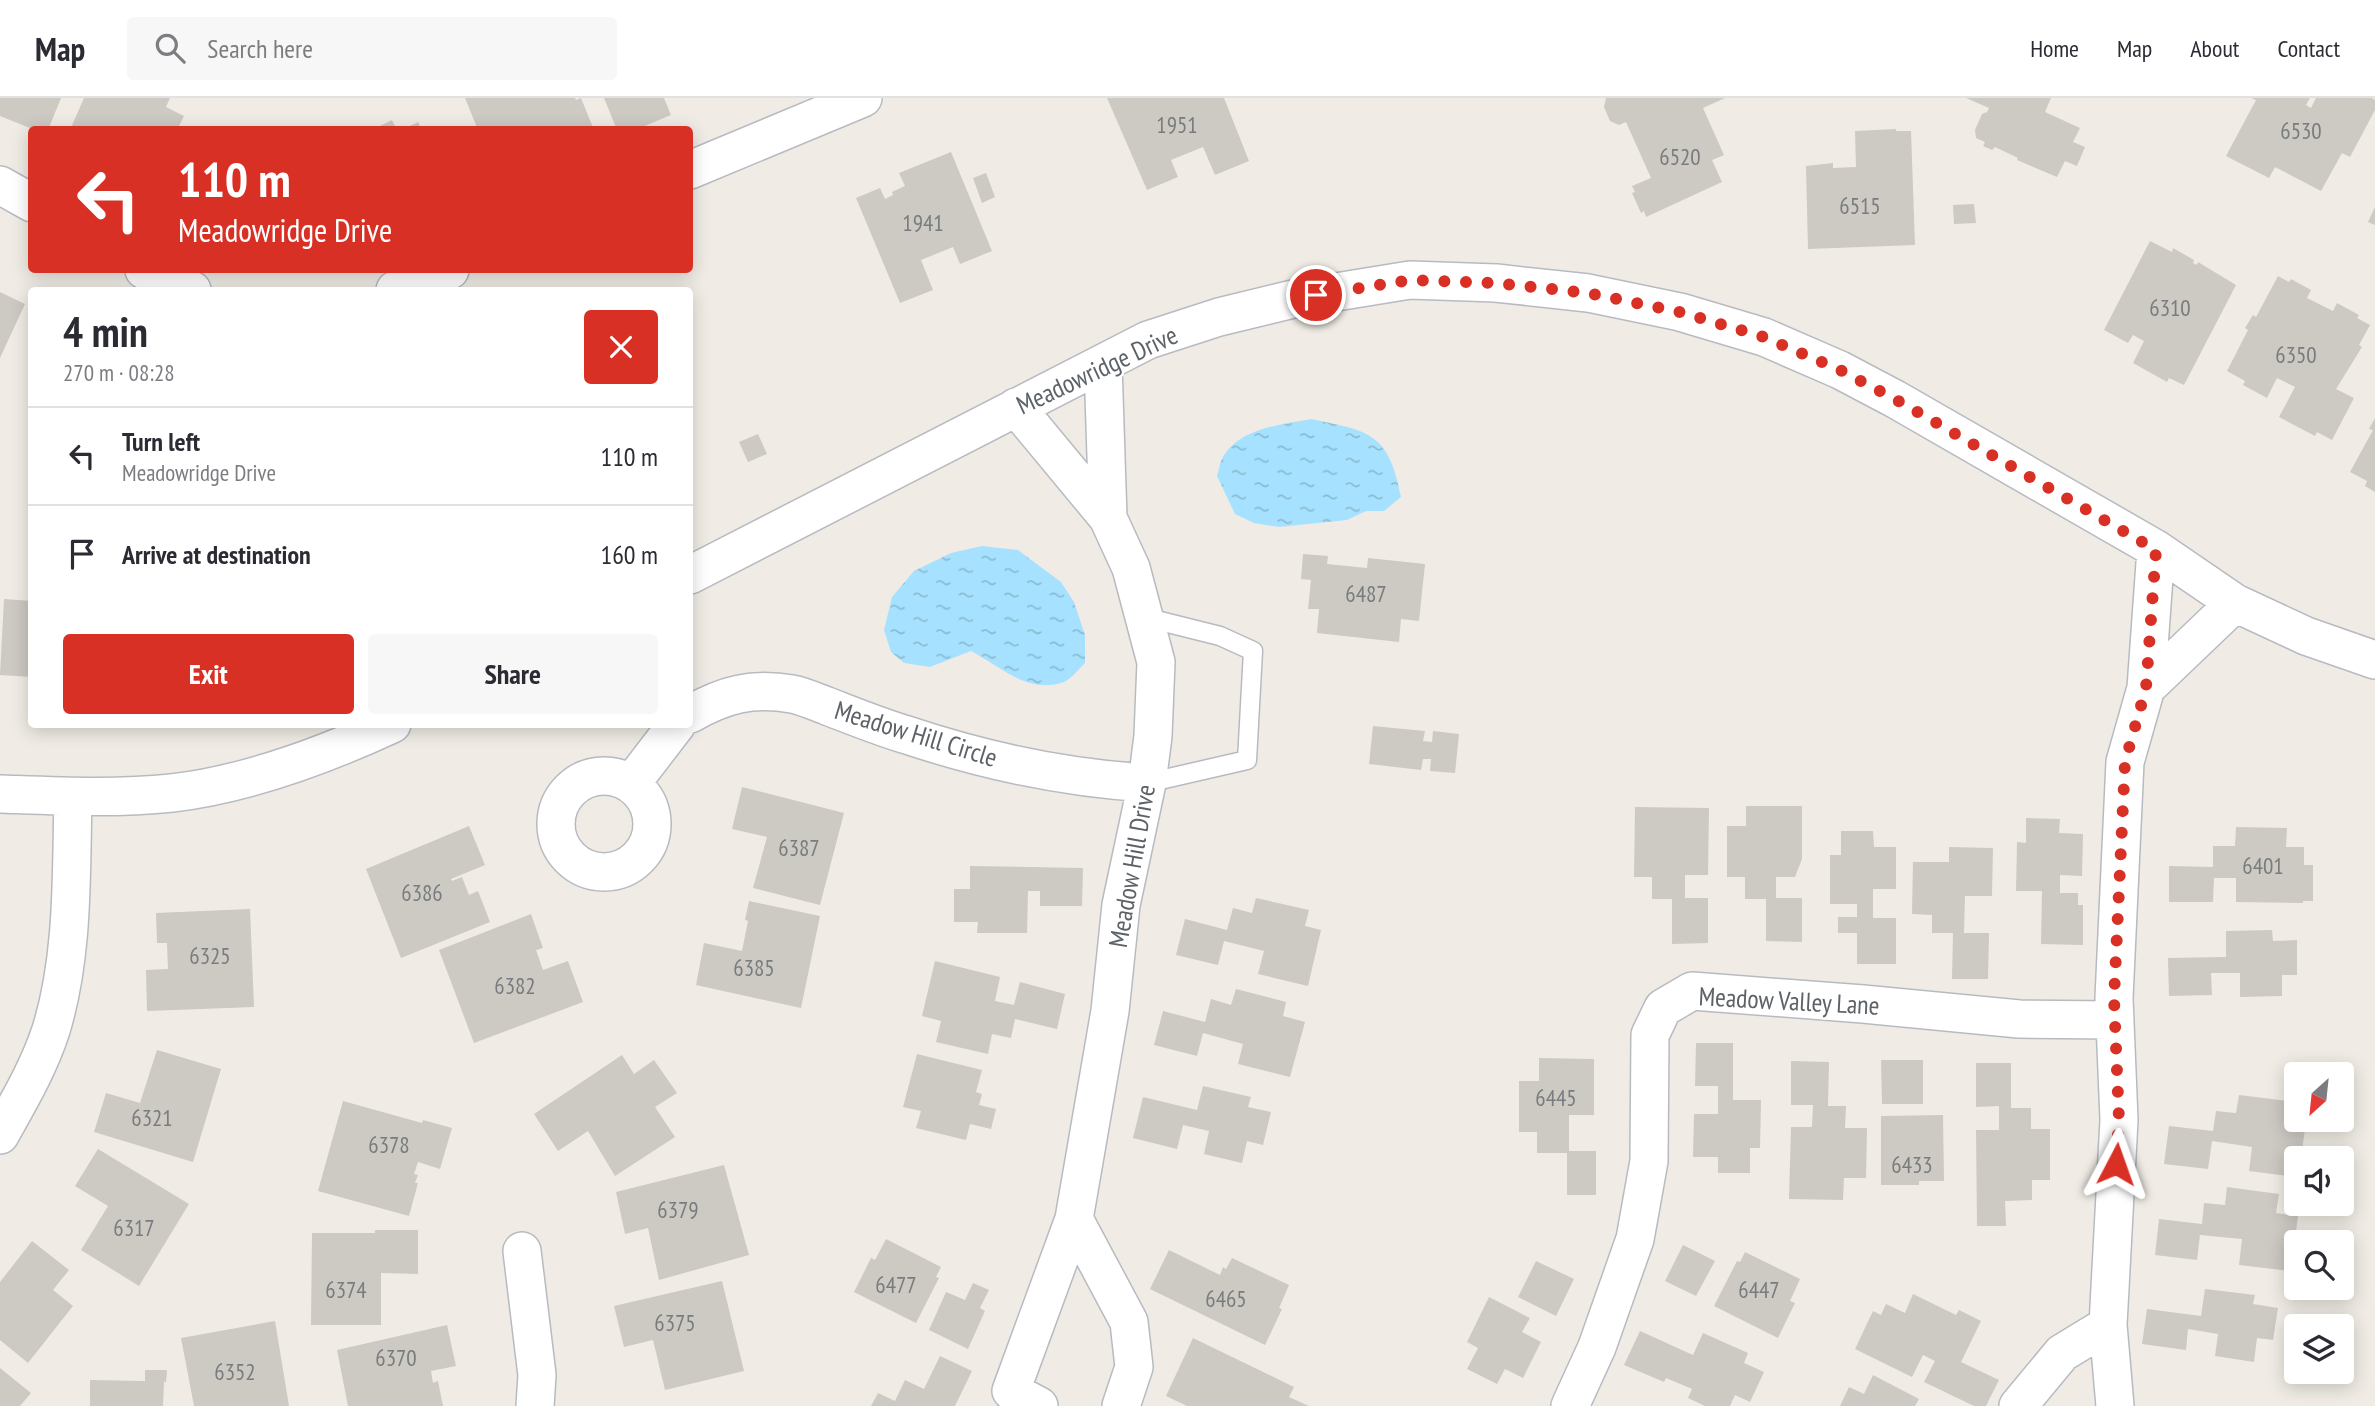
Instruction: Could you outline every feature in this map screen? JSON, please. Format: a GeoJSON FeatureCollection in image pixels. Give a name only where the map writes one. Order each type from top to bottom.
{"type":"FeatureCollection","features":[{"type":"Feature","properties":{"kind":"street"},"geometry":{"type":"LineString","coordinates":[[693,169],[863,98]]}},
{"type":"Feature","properties":{"kind":"street"},"geometry":{"type":"LineString","coordinates":[[0,185],[28,201]]}},
{"type":"Feature","properties":{"kind":"street"},"geometry":{"type":"LineString","coordinates":[[403,287],[442,273]]}},
{"type":"Feature","properties":{"kind":"street"},"geometry":{"type":"LineString","coordinates":[[142,277],[180,287]]}},
{"type":"Feature","properties":{"kind":"street","name":"Meadowridge Drive"},"geometry":{"type":"LineString","coordinates":[[693,573],[1148,340],[1219,317],[1293,299],[1410,280],[1496,283],[1588,293],[1680,312],[1764,337],[1840,370],[1895,399],[2156,550],[2235,603],[2306,636],[2375,660]]}},
{"type":"Feature","properties":{"kind":"street","name":"Meadow Hill Drive"},"geometry":{"type":"LineString","coordinates":[[1103,364],[1108,518]]}},
{"type":"Feature","properties":{"kind":"street","name":"Meadow Hill Drive"},"geometry":{"type":"LineString","coordinates":[[1016,407],[1108,518],[1131,568],[1156,662],[1153,736],[1147,783],[1121,905],[1110,1012],[1074,1219],[1011,1391],[1039,1406]]}},
{"type":"Feature","properties":{"kind":"street"},"geometry":{"type":"LineString","coordinates":[[2115,1406],[2108,1325],[2119,1120],[2115,1020],[2125,762],[2146,688],[2156,550]]}},
{"type":"Feature","properties":{"kind":"street"},"geometry":{"type":"LineString","coordinates":[[2146,688],[2235,603]]}},
{"type":"Feature","properties":{"kind":"street","name":"Meadow Hill Circle"},"geometry":{"type":"LineString","coordinates":[[693,711],[721,697],[757,691],[793,694],[906,735],[965,753],[1045,772],[1147,783]]}},
{"type":"Feature","properties":{"kind":"street"},"geometry":{"type":"LineString","coordinates":[[0,794],[73,797],[173,793],[270,773],[382,728]]}},
{"type":"Feature","properties":{"kind":"street"},"geometry":{"type":"LineString","coordinates":[[631,785],[674,728]]}},
{"type":"Feature","properties":{"kind":"street"},"geometry":{"type":"LineString","coordinates":[[0,1135],[28,1086],[51,1030],[65,967],[70,907],[73,797]]}},
{"type":"Feature","properties":{"kind":"street","name":"Meadow Valley Lane"},"geometry":{"type":"LineString","coordinates":[[1575,1404],[1635,1239],[1649,1161],[1650,1035],[1663,1008],[1692,991],[2019,1019],[2115,1020]]}},
{"type":"Feature","properties":{"kind":"street"},"geometry":{"type":"LineString","coordinates":[[1074,1219],[1129,1322],[1135,1367],[1122,1406]]}},
{"type":"Feature","properties":{"kind":"street"},"geometry":{"type":"LineString","coordinates":[[522,1251],[537,1375],[535,1406]]}},
{"type":"Feature","properties":{"kind":"street"},"geometry":{"type":"LineString","coordinates":[[2018,1406],[2062,1353],[2108,1325]]}},
{"type":"Feature","properties":{"kind":"lane"},"geometry":{"type":"LineString","coordinates":[[1144,617],[1220,636],[1253,651],[1247,760],[1147,783]]}},
{"type":"Feature","properties":{"kind":"water"},"geometry":{"type":"Polygon","coordinates":[[[1311,419],[1348,427],[1374,438],[1390,460],[1401,497],[1384,511],[1366,511],[1347,520],[1279,527],[1254,523],[1235,514],[1217,476],[1224,455],[1241,438],[1252,433],[1311,419]]]}},
{"type":"Feature","properties":{"kind":"water"},"geometry":{"type":"Polygon","coordinates":[[[982,546],[1018,550],[1061,582],[1074,602],[1085,635],[1085,663],[1067,681],[1051,685],[1026,682],[971,651],[930,667],[904,663],[891,652],[884,630],[892,597],[914,571],[951,553],[982,546]]]}},
{"type":"Feature","properties":{"kind":"building"},"geometry":{"type":"Polygon","coordinates":[[[0,98],[61,98],[50,126],[28,127],[0,116],[0,98]]]}},
{"type":"Feature","properties":{"kind":"building"},"geometry":{"type":"Polygon","coordinates":[[[84,98],[170,98],[166,107],[184,116],[179,126],[72,126],[84,98]]]}},
{"type":"Feature","properties":{"kind":"building"},"geometry":{"type":"Polygon","coordinates":[[[465,98],[581,98],[592,126],[476,126],[465,98]]]}},
{"type":"Feature","properties":{"kind":"building"},"geometry":{"type":"Polygon","coordinates":[[[604,98],[664,98],[671,115],[645,126],[615,126],[604,98]]]}},
{"type":"Feature","properties":{"kind":"building"},"geometry":{"type":"Polygon","coordinates":[[[1107,98],[1224,98],[1249,161],[1215,175],[1203,147],[1171,160],[1178,177],[1147,190],[1107,98]]]}},
{"type":"Feature","properties":{"kind":"building"},"geometry":{"type":"Polygon","coordinates":[[[1606,98],[1725,98],[1703,108],[1724,155],[1712,160],[1722,182],[1646,217],[1644,211],[1641,213],[1632,193],[1635,192],[1632,186],[1651,178],[1626,122],[1619,125],[1610,121],[1604,107],[1606,98]]]}},
{"type":"Feature","properties":{"kind":"building"},"geometry":{"type":"Polygon","coordinates":[[[1966,98],[2051,98],[2045,112],[2080,128],[2073,142],[2085,147],[2077,166],[2065,161],[2057,177],[2017,160],[2018,158],[1995,147],[1992,150],[1983,146],[1985,142],[1976,138],[1975,130],[1982,114],[1989,108],[1966,98]]]}},
{"type":"Feature","properties":{"kind":"building"},"geometry":{"type":"Polygon","coordinates":[[[2251,98],[2310,98],[2306,105],[2311,108],[2316,98],[2372,98],[2375,100],[2375,110],[2350,157],[2342,153],[2321,191],[2275,167],[2269,178],[2226,156],[2256,100],[2251,98]]]}},
{"type":"Feature","properties":{"kind":"building"},"geometry":{"type":"Polygon","coordinates":[[[392,120],[395,126],[380,126],[392,120]]]}},
{"type":"Feature","properties":{"kind":"building"},"geometry":{"type":"Polygon","coordinates":[[[1855,131],[1911,131],[1915,245],[1808,249],[1806,166],[1833,163],[1833,168],[1856,167],[1855,131]]]}},
{"type":"Feature","properties":{"kind":"building"},"geometry":{"type":"Polygon","coordinates":[[[951,152],[992,251],[960,264],[953,247],[921,260],[933,290],[900,303],[856,198],[880,188],[885,199],[905,186],[899,173],[951,152]]]}},
{"type":"Feature","properties":{"kind":"building"},"geometry":{"type":"Polygon","coordinates":[[[986,173],[995,197],[982,203],[973,178],[986,173]]]}},
{"type":"Feature","properties":{"kind":"building"},"geometry":{"type":"Polygon","coordinates":[[[1974,204],[1976,223],[1954,224],[1953,205],[1974,204]]]}},
{"type":"Feature","properties":{"kind":"building"},"geometry":{"type":"Polygon","coordinates":[[[2375,207],[2375,225],[2368,222],[2375,207]]]}},
{"type":"Feature","properties":{"kind":"building"},"geometry":{"type":"Polygon","coordinates":[[[2150,241],[2172,252],[2173,248],[2194,260],[2193,263],[2197,265],[2198,262],[2236,285],[2184,385],[2169,378],[2167,382],[2133,363],[2144,341],[2133,335],[2128,343],[2104,330],[2150,241]]]}},
{"type":"Feature","properties":{"kind":"building"},"geometry":{"type":"Polygon","coordinates":[[[2278,276],[2289,282],[2291,279],[2311,290],[2307,298],[2333,311],[2337,303],[2359,315],[2357,318],[2370,325],[2359,345],[2362,347],[2336,389],[2354,398],[2332,440],[2317,432],[2315,436],[2279,417],[2295,387],[2277,378],[2267,398],[2243,385],[2245,381],[2227,371],[2248,330],[2245,328],[2253,315],[2256,317],[2278,276]]]}},
{"type":"Feature","properties":{"kind":"building"},"geometry":{"type":"Polygon","coordinates":[[[0,292],[25,304],[0,358],[0,292]]]}},
{"type":"Feature","properties":{"kind":"building"},"geometry":{"type":"Polygon","coordinates":[[[2375,418],[2375,492],[2365,486],[2367,481],[2350,472],[2373,430],[2369,429],[2375,418]]]}},
{"type":"Feature","properties":{"kind":"building"},"geometry":{"type":"Polygon","coordinates":[[[758,434],[767,454],[748,462],[739,442],[758,434]]]}},
{"type":"Feature","properties":{"kind":"building"},"geometry":{"type":"Polygon","coordinates":[[[1303,554],[1328,556],[1327,564],[1367,568],[1368,558],[1425,564],[1419,621],[1401,619],[1399,642],[1317,633],[1319,609],[1308,609],[1311,580],[1301,579],[1303,554]]]}},
{"type":"Feature","properties":{"kind":"building"},"geometry":{"type":"Polygon","coordinates":[[[4,599],[28,601],[28,677],[0,675],[4,599]]]}},
{"type":"Feature","properties":{"kind":"building"},"geometry":{"type":"Polygon","coordinates":[[[1373,726],[1425,731],[1423,741],[1432,742],[1433,731],[1459,734],[1455,773],[1430,771],[1431,759],[1423,759],[1421,770],[1369,764],[1373,726]]]}},
{"type":"Feature","properties":{"kind":"building"},"geometry":{"type":"Polygon","coordinates":[[[742,787],[844,813],[820,905],[753,888],[767,837],[732,829],[742,787]]]}},
{"type":"Feature","properties":{"kind":"building"},"geometry":{"type":"Polygon","coordinates":[[[1746,806],[1802,806],[1802,859],[1795,877],[1776,877],[1776,898],[1802,898],[1802,942],[1766,941],[1766,899],[1745,899],[1745,877],[1727,877],[1727,826],[1746,826],[1746,806]]]}},
{"type":"Feature","properties":{"kind":"building"},"geometry":{"type":"Polygon","coordinates":[[[1635,807],[1709,808],[1708,875],[1685,875],[1685,898],[1708,898],[1708,943],[1672,944],[1672,899],[1652,899],[1652,877],[1634,877],[1635,807]]]}},
{"type":"Feature","properties":{"kind":"building"},"geometry":{"type":"Polygon","coordinates":[[[2026,818],[2060,819],[2059,833],[2083,834],[2082,876],[2060,875],[2060,893],[2078,893],[2078,905],[2083,905],[2083,945],[2041,944],[2042,891],[2016,891],[2017,842],[2026,843],[2026,818]]]}},
{"type":"Feature","properties":{"kind":"building"},"geometry":{"type":"Polygon","coordinates":[[[469,826],[485,865],[451,879],[452,881],[462,877],[469,895],[478,891],[490,922],[401,958],[366,869],[469,826]]]}},
{"type":"Feature","properties":{"kind":"building"},"geometry":{"type":"Polygon","coordinates":[[[2236,827],[2287,828],[2286,847],[2304,847],[2304,865],[2313,865],[2313,901],[2236,902],[2236,878],[2214,878],[2213,902],[2169,902],[2169,866],[2213,867],[2213,846],[2235,846],[2236,827]]]}},
{"type":"Feature","properties":{"kind":"building"},"geometry":{"type":"Polygon","coordinates":[[[1841,831],[1873,831],[1874,847],[1896,847],[1896,889],[1873,889],[1873,918],[1896,918],[1896,964],[1857,964],[1857,933],[1838,933],[1838,917],[1857,917],[1857,904],[1830,904],[1830,855],[1841,855],[1841,831]]]}},
{"type":"Feature","properties":{"kind":"building"},"geometry":{"type":"Polygon","coordinates":[[[1949,847],[1993,848],[1992,896],[1965,896],[1964,933],[1989,933],[1988,979],[1952,979],[1953,933],[1932,933],[1932,915],[1912,914],[1913,862],[1949,862],[1949,847]]]}},
{"type":"Feature","properties":{"kind":"building"},"geometry":{"type":"Polygon","coordinates":[[[970,866],[1083,868],[1082,906],[1040,906],[1040,891],[1028,891],[1027,933],[977,933],[978,922],[954,922],[954,889],[970,889],[970,866]]]}},
{"type":"Feature","properties":{"kind":"building"},"geometry":{"type":"Polygon","coordinates":[[[1256,898],[1309,910],[1305,926],[1321,930],[1308,986],[1258,974],[1264,951],[1224,941],[1218,965],[1176,955],[1185,919],[1227,930],[1233,908],[1252,913],[1256,898]]]}},
{"type":"Feature","properties":{"kind":"building"},"geometry":{"type":"Polygon","coordinates":[[[749,901],[820,916],[801,1008],[696,985],[704,943],[742,951],[749,901]]]}},
{"type":"Feature","properties":{"kind":"building"},"geometry":{"type":"Polygon","coordinates":[[[250,909],[254,1007],[147,1011],[146,970],[168,969],[167,943],[157,943],[156,913],[250,909]]]}},
{"type":"Feature","properties":{"kind":"building"},"geometry":{"type":"Polygon","coordinates":[[[531,914],[543,948],[536,950],[543,970],[568,961],[583,1002],[474,1043],[439,950],[531,914]]]}},
{"type":"Feature","properties":{"kind":"building"},"geometry":{"type":"Polygon","coordinates":[[[2272,930],[2273,941],[2297,940],[2297,975],[2282,975],[2282,996],[2240,997],[2240,973],[2211,973],[2212,995],[2169,996],[2168,958],[2226,957],[2226,931],[2272,930]]]}},
{"type":"Feature","properties":{"kind":"building"},"geometry":{"type":"Polygon","coordinates":[[[935,961],[1000,977],[995,1001],[1014,1005],[1020,982],[1065,994],[1057,1029],[1015,1019],[1011,1038],[992,1034],[988,1054],[936,1042],[941,1021],[922,1016],[935,961]]]}},
{"type":"Feature","properties":{"kind":"building"},"geometry":{"type":"Polygon","coordinates":[[[1236,989],[1286,1002],[1283,1016],[1305,1022],[1290,1077],[1238,1064],[1243,1044],[1203,1033],[1197,1056],[1154,1045],[1163,1011],[1205,1022],[1211,999],[1231,1005],[1236,989]]]}},
{"type":"Feature","properties":{"kind":"building"},"geometry":{"type":"Polygon","coordinates":[[[1696,1043],[1733,1043],[1733,1100],[1761,1100],[1760,1148],[1750,1148],[1750,1173],[1718,1173],[1718,1157],[1693,1157],[1694,1114],[1718,1114],[1718,1086],[1695,1086],[1696,1043]]]}},
{"type":"Feature","properties":{"kind":"building"},"geometry":{"type":"Polygon","coordinates":[[[157,1050],[221,1069],[193,1162],[94,1132],[106,1093],[140,1103],[157,1050]]]}},
{"type":"Feature","properties":{"kind":"building"},"geometry":{"type":"Polygon","coordinates":[[[917,1054],[982,1070],[976,1092],[982,1094],[979,1105],[996,1109],[991,1129],[970,1124],[966,1140],[916,1128],[921,1111],[903,1107],[917,1054]]]}},
{"type":"Feature","properties":{"kind":"building"},"geometry":{"type":"Polygon","coordinates":[[[622,1055],[634,1074],[654,1060],[677,1093],[655,1107],[675,1137],[615,1176],[588,1131],[558,1151],[534,1114],[622,1055]]]}},
{"type":"Feature","properties":{"kind":"building"},"geometry":{"type":"Polygon","coordinates":[[[1539,1058],[1594,1059],[1594,1115],[1569,1115],[1569,1151],[1596,1151],[1596,1195],[1567,1195],[1567,1153],[1537,1153],[1537,1132],[1519,1132],[1519,1081],[1539,1081],[1539,1058]]]}},
{"type":"Feature","properties":{"kind":"building"},"geometry":{"type":"Polygon","coordinates":[[[1881,1060],[1923,1060],[1923,1104],[1882,1104],[1881,1060]]]}},
{"type":"Feature","properties":{"kind":"building"},"geometry":{"type":"Polygon","coordinates":[[[1791,1061],[1829,1062],[1828,1106],[1846,1106],[1845,1128],[1867,1128],[1866,1178],[1844,1178],[1843,1200],[1789,1199],[1791,1127],[1812,1127],[1813,1105],[1791,1105],[1791,1061]]]}},
{"type":"Feature","properties":{"kind":"building"},"geometry":{"type":"Polygon","coordinates":[[[1976,1063],[2011,1063],[2011,1108],[2031,1108],[2031,1129],[2050,1129],[2050,1180],[2032,1180],[2032,1200],[2005,1201],[2006,1226],[1977,1226],[1976,1130],[1999,1130],[1999,1106],[1976,1107],[1976,1063]]]}},
{"type":"Feature","properties":{"kind":"building"},"geometry":{"type":"Polygon","coordinates":[[[1203,1086],[1251,1097],[1248,1107],[1271,1112],[1263,1145],[1247,1141],[1242,1163],[1204,1154],[1209,1131],[1183,1125],[1177,1149],[1133,1138],[1143,1097],[1197,1110],[1203,1086]]]}},
{"type":"Feature","properties":{"kind":"building"},"geometry":{"type":"Polygon","coordinates":[[[2239,1095],[2284,1100],[2284,1132],[2305,1132],[2303,1146],[2284,1146],[2284,1175],[2249,1171],[2252,1147],[2212,1141],[2208,1169],[2164,1164],[2169,1126],[2213,1131],[2216,1111],[2236,1113],[2239,1095]]]}},
{"type":"Feature","properties":{"kind":"building"},"geometry":{"type":"Polygon","coordinates":[[[343,1101],[422,1123],[423,1120],[452,1128],[440,1169],[418,1162],[414,1174],[418,1175],[415,1183],[418,1183],[409,1216],[318,1191],[343,1101]]]}},
{"type":"Feature","properties":{"kind":"building"},"geometry":{"type":"Polygon","coordinates":[[[1943,1115],[1944,1181],[1919,1181],[1919,1185],[1881,1185],[1881,1116],[1943,1115]]]}},
{"type":"Feature","properties":{"kind":"building"},"geometry":{"type":"Polygon","coordinates":[[[98,1149],[189,1204],[139,1286],[81,1250],[108,1206],[75,1186],[98,1149]]]}},
{"type":"Feature","properties":{"kind":"building"},"geometry":{"type":"Polygon","coordinates":[[[724,1165],[749,1255],[659,1280],[648,1228],[625,1234],[616,1192],[724,1165]]]}},
{"type":"Feature","properties":{"kind":"building"},"geometry":{"type":"Polygon","coordinates":[[[2227,1187],[2279,1194],[2276,1213],[2298,1216],[2296,1230],[2284,1230],[2284,1270],[2239,1265],[2242,1239],[2200,1235],[2197,1260],[2155,1255],[2159,1219],[2202,1224],[2204,1203],[2225,1205],[2227,1187]]]}},
{"type":"Feature","properties":{"kind":"building"},"geometry":{"type":"Polygon","coordinates":[[[375,1230],[418,1230],[418,1274],[381,1273],[381,1325],[311,1325],[312,1233],[375,1233],[375,1230]]]}},
{"type":"Feature","properties":{"kind":"building"},"geometry":{"type":"Polygon","coordinates":[[[886,1239],[941,1267],[936,1277],[939,1278],[916,1323],[854,1292],[871,1258],[875,1260],[886,1239]]]}},
{"type":"Feature","properties":{"kind":"building"},"geometry":{"type":"Polygon","coordinates":[[[32,1241],[69,1270],[53,1290],[73,1306],[28,1363],[0,1340],[0,1282],[32,1241]]]}},
{"type":"Feature","properties":{"kind":"building"},"geometry":{"type":"Polygon","coordinates":[[[1683,1245],[1715,1261],[1696,1296],[1665,1281],[1683,1245]]]}},
{"type":"Feature","properties":{"kind":"building"},"geometry":{"type":"Polygon","coordinates":[[[1169,1250],[1220,1275],[1223,1267],[1226,1269],[1232,1258],[1289,1285],[1279,1308],[1282,1309],[1265,1345],[1150,1289],[1169,1250]]]}},
{"type":"Feature","properties":{"kind":"building"},"geometry":{"type":"Polygon","coordinates":[[[1745,1252],[1800,1279],[1790,1301],[1795,1303],[1778,1338],[1714,1306],[1737,1261],[1740,1262],[1745,1252]]]}},
{"type":"Feature","properties":{"kind":"building"},"geometry":{"type":"Polygon","coordinates":[[[1536,1261],[1574,1279],[1556,1316],[1518,1297],[1536,1261]]]}},
{"type":"Feature","properties":{"kind":"building"},"geometry":{"type":"Polygon","coordinates":[[[722,1281],[744,1371],[665,1390],[653,1340],[624,1347],[614,1306],[722,1281]]]}},
{"type":"Feature","properties":{"kind":"building"},"geometry":{"type":"Polygon","coordinates":[[[973,1283],[989,1290],[980,1308],[985,1311],[968,1349],[929,1330],[946,1292],[965,1300],[973,1283]]]}},
{"type":"Feature","properties":{"kind":"building"},"geometry":{"type":"Polygon","coordinates":[[[2205,1289],[2255,1295],[2253,1304],[2278,1308],[2273,1340],[2257,1338],[2254,1362],[2215,1356],[2218,1334],[2188,1329],[2186,1350],[2142,1344],[2147,1309],[2201,1316],[2205,1289]]]}},
{"type":"Feature","properties":{"kind":"building"},"geometry":{"type":"Polygon","coordinates":[[[1913,1294],[1956,1315],[1959,1310],[1981,1321],[1961,1362],[1999,1380],[1986,1406],[1974,1406],[1924,1382],[1935,1361],[1923,1355],[1912,1377],[1855,1349],[1873,1311],[1881,1315],[1886,1304],[1905,1313],[1913,1294]]]}},
{"type":"Feature","properties":{"kind":"building"},"geometry":{"type":"Polygon","coordinates":[[[1489,1297],[1530,1318],[1522,1332],[1541,1342],[1523,1378],[1505,1369],[1497,1384],[1467,1369],[1478,1348],[1467,1342],[1489,1297]]]}},
{"type":"Feature","properties":{"kind":"building"},"geometry":{"type":"Polygon","coordinates":[[[275,1321],[289,1406],[194,1406],[181,1338],[275,1321]]]}},
{"type":"Feature","properties":{"kind":"building"},"geometry":{"type":"Polygon","coordinates":[[[447,1325],[456,1366],[431,1371],[433,1383],[438,1381],[443,1406],[348,1406],[337,1350],[447,1325]]]}},
{"type":"Feature","properties":{"kind":"building"},"geometry":{"type":"Polygon","coordinates":[[[1640,1331],[1693,1355],[1703,1333],[1748,1353],[1744,1363],[1764,1372],[1750,1402],[1735,1395],[1730,1406],[1705,1406],[1688,1398],[1692,1389],[1666,1378],[1664,1382],[1624,1365],[1640,1331]]]}},
{"type":"Feature","properties":{"kind":"building"},"geometry":{"type":"Polygon","coordinates":[[[1193,1338],[1294,1387],[1289,1397],[1309,1406],[1187,1406],[1166,1396],[1193,1338]]]}},
{"type":"Feature","properties":{"kind":"building"},"geometry":{"type":"Polygon","coordinates":[[[940,1356],[972,1371],[955,1406],[871,1406],[878,1393],[895,1401],[905,1380],[924,1389],[940,1356]]]}},
{"type":"Feature","properties":{"kind":"building"},"geometry":{"type":"Polygon","coordinates":[[[0,1368],[31,1393],[20,1406],[0,1406],[0,1368]]]}},
{"type":"Feature","properties":{"kind":"building"},"geometry":{"type":"Polygon","coordinates":[[[145,1370],[167,1370],[163,1406],[90,1406],[90,1380],[145,1381],[145,1370]]]}},
{"type":"Feature","properties":{"kind":"building"},"geometry":{"type":"Polygon","coordinates":[[[1873,1375],[1919,1399],[1915,1406],[1840,1406],[1849,1387],[1864,1394],[1873,1375]]]}},
{"type":"Feature","properties":{"kind":"route"},"geometry":{"type":"LineString","coordinates":[[1316,295],[1410,280],[1496,283],[1588,293],[1680,312],[1764,337],[1840,370],[1895,399],[2156,550],[2146,688],[2125,762],[2114,998],[2119,1120],[2116,1164]]}}]}
